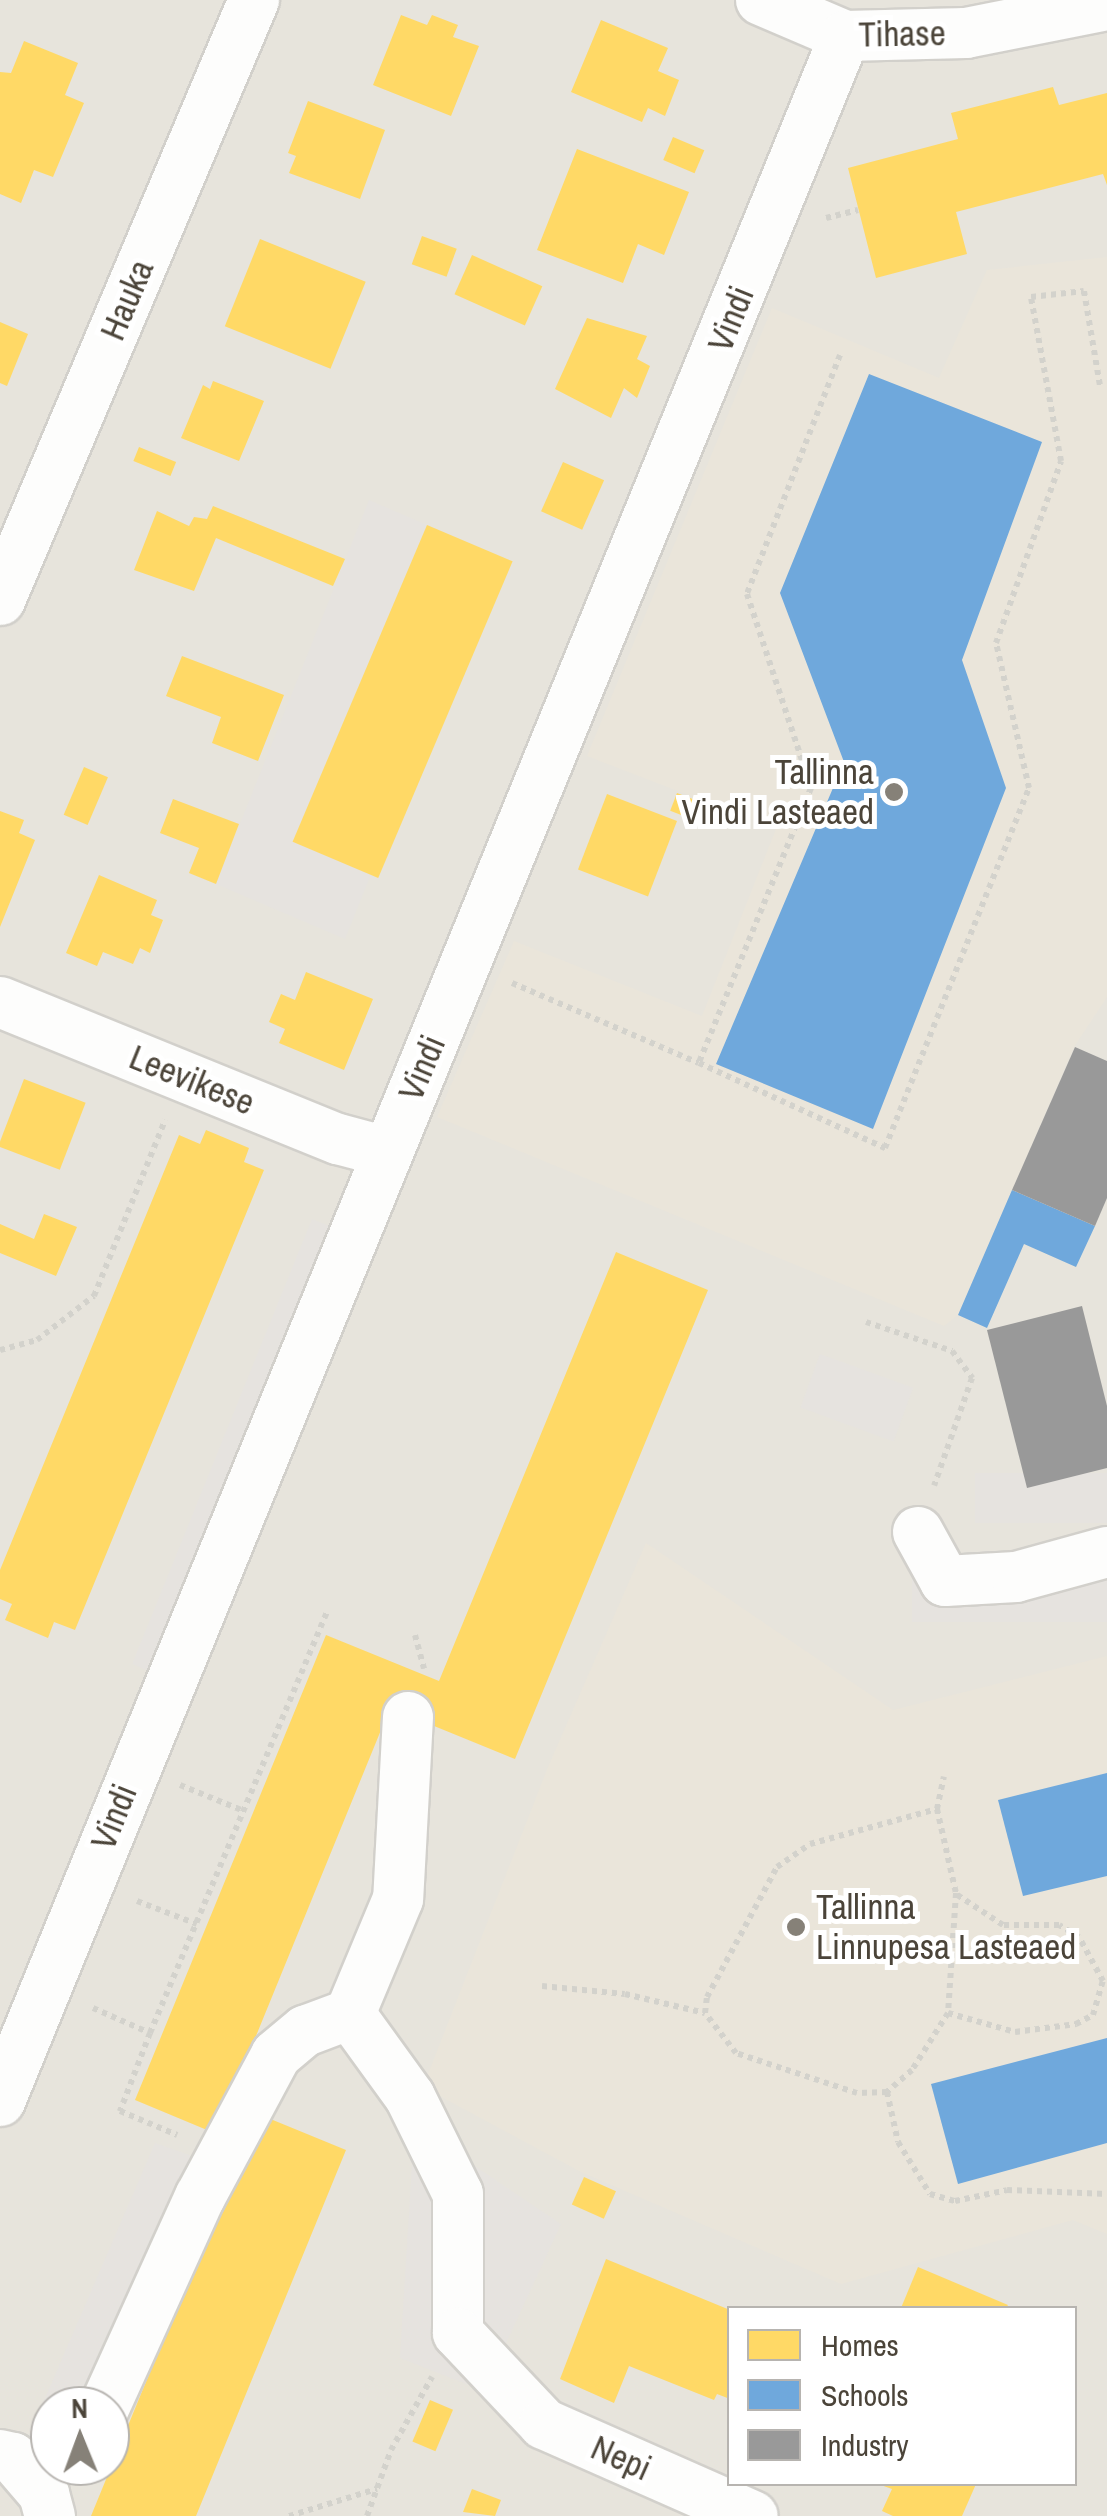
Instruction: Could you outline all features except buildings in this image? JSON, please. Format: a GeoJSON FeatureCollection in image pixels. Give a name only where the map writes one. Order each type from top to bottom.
{"type":"FeatureCollection","features":[{"type":"Feature","properties":{"kind":"street","name":"Hauka"},"geometry":{"type":"LineString","coordinates":[[0,600],[254,0]]}},
{"type":"Feature","properties":{"kind":"street","name":"Tihase"},"geometry":{"type":"LineString","coordinates":[[761,0],[845,36],[966,33],[1107,6]]}},
{"type":"Feature","properties":{"kind":"street","name":"Vindi"},"geometry":{"type":"LineString","coordinates":[[0,2101],[845,36]]}},
{"type":"Feature","properties":{"kind":"street","name":"Leevikese"},"geometry":{"type":"LineString","coordinates":[[0,1002],[182,1077],[387,1152]]}},
{"type":"Feature","properties":{"kind":"street"},"geometry":{"type":"LineString","coordinates":[[918,1532],[945,1581],[1016,1577],[1107,1552]]}},
{"type":"Feature","properties":{"kind":"street"},"geometry":{"type":"LineString","coordinates":[[114,2386],[276,2055],[305,2032],[350,2014],[398,1899],[408,1717]]}},
{"type":"Feature","properties":{"kind":"street"},"geometry":{"type":"LineString","coordinates":[[350,2014],[410,2097],[458,2194],[458,2333]]}},
{"type":"Feature","properties":{"kind":"street","name":"Nepi"},"geometry":{"type":"LineString","coordinates":[[458,2333],[544,2424],[753,2516]]}},
{"type":"Feature","properties":{"kind":"street"},"geometry":{"type":"LineString","coordinates":[[0,2455],[14,2458],[53,2492]]}},
{"type":"Feature","properties":{"kind":"path"},"geometry":{"type":"LineString","coordinates":[[498,978],[885,1148],[1029,788],[996,643],[1061,461],[1031,297],[1084,291],[1100,386]]}},
{"type":"Feature","properties":{"kind":"path"},"geometry":{"type":"LineString","coordinates":[[699,1064],[811,788],[747,594],[840,356]]}},
{"type":"Feature","properties":{"kind":"path"},"geometry":{"type":"LineString","coordinates":[[0,1350],[36,1340],[94,1296],[182,1077]]}},
{"type":"Feature","properties":{"kind":"path"},"geometry":{"type":"LineString","coordinates":[[866,1322],[952,1351],[972,1378],[918,1532]]}},
{"type":"Feature","properties":{"kind":"path"},"geometry":{"type":"LineString","coordinates":[[224,2155],[120,2110],[328,1612]]}},
{"type":"Feature","properties":{"kind":"path"},"geometry":{"type":"LineString","coordinates":[[134,1767],[244,1811]]}},
{"type":"Feature","properties":{"kind":"path"},"geometry":{"type":"LineString","coordinates":[[542,1986],[625,1994],[705,2014],[736,2053],[798,2078],[856,2092],[887,2092],[912,2070],[948,2012],[956,1893],[937,1809],[944,1777]]}},
{"type":"Feature","properties":{"kind":"path"},"geometry":{"type":"LineString","coordinates":[[705,2014],[707,1997],[776,1867],[810,1844],[937,1809]]}},
{"type":"Feature","properties":{"kind":"path"},"geometry":{"type":"LineString","coordinates":[[88,1882],[196,1924]]}},
{"type":"Feature","properties":{"kind":"path"},"geometry":{"type":"LineString","coordinates":[[948,2012],[981,2026],[1042,2030],[1076,2024],[1093,2015],[1104,2002],[1102,1981],[1079,1937],[1058,1926],[1002,1925],[956,1893]]}},
{"type":"Feature","properties":{"kind":"path"},"geometry":{"type":"LineString","coordinates":[[46,1988],[150,2033]]}},
{"type":"Feature","properties":{"kind":"path"},"geometry":{"type":"LineString","coordinates":[[887,2092],[898,2142],[930,2194],[955,2201],[1007,2190],[1107,2194]]}},
{"type":"Feature","properties":{"kind":"path"},"geometry":{"type":"LineString","coordinates":[[367,2516],[391,2450],[458,2333]]}},
{"type":"Feature","properties":{"kind":"path"},"geometry":{"type":"LineString","coordinates":[[288,2516],[376,2489]]}},
{"type":"Feature","properties":{"kind":"shaded area"},"geometry":{"type":"Polygon","coordinates":[[[0,0],[1107,0],[1107,2516],[0,2516],[0,0]]]}},
{"type":"Feature","properties":{"kind":"shaded area","name":"Tallinna Vindi Lasteaed"},"geometry":{"type":"Polygon","coordinates":[[[1107,257],[1107,997],[1074,1047],[958,1315],[944,1326],[437,1117],[514,941],[702,1016],[776,829],[587,756],[772,308],[939,378],[987,270],[1107,257]]]}},
{"type":"Feature","properties":{"kind":"shaded area"},"geometry":{"type":"Polygon","coordinates":[[[369,500],[427,525],[297,842],[371,874],[345,939],[216,884],[369,500]]]}},
{"type":"Feature","properties":{"kind":"shaded area"},"geometry":{"type":"Polygon","coordinates":[[[312,1219],[341,1231],[161,1676],[132,1664],[312,1219]]]}},
{"type":"Feature","properties":{"kind":"shaded area"},"geometry":{"type":"Polygon","coordinates":[[[820,1354],[913,1388],[894,1441],[801,1408],[820,1354]]]}},
{"type":"Feature","properties":{"kind":"shaded area"},"geometry":{"type":"Polygon","coordinates":[[[975,1473],[1107,1473],[1107,1523],[975,1523],[975,1473]]]}},
{"type":"Feature","properties":{"kind":"shaded area","name":"Tallinna Linnupesa Lasteaed"},"geometry":{"type":"Polygon","coordinates":[[[646,1543],[893,1710],[1107,1656],[1107,2234],[1073,2220],[841,2284],[581,2172],[423,2087],[548,1767],[646,1543]]]}},
{"type":"Feature","properties":{"kind":"shaded area"},"geometry":{"type":"Polygon","coordinates":[[[912,1579],[1107,1579],[1107,1622],[912,1622],[912,1579]]]}},
{"type":"Feature","properties":{"kind":"shaded area"},"geometry":{"type":"Polygon","coordinates":[[[155,2143],[198,2158],[101,2386],[50,2386],[155,2143]]]}},
{"type":"Feature","properties":{"kind":"shaded area"},"geometry":{"type":"Polygon","coordinates":[[[413,2147],[452,2151],[561,2224],[484,2391],[400,2358],[413,2147]]]}},
{"type":"Feature","properties":{"kind":"place","name":"Tallinna Vindi Lasteaed"},"geometry":{"type":"Point","coordinates":[894,792]}},
{"type":"Feature","properties":{"kind":"place","name":"Tallinna Linnupesa Lasteaed"},"geometry":{"type":"Point","coordinates":[796,1927]}}]}
